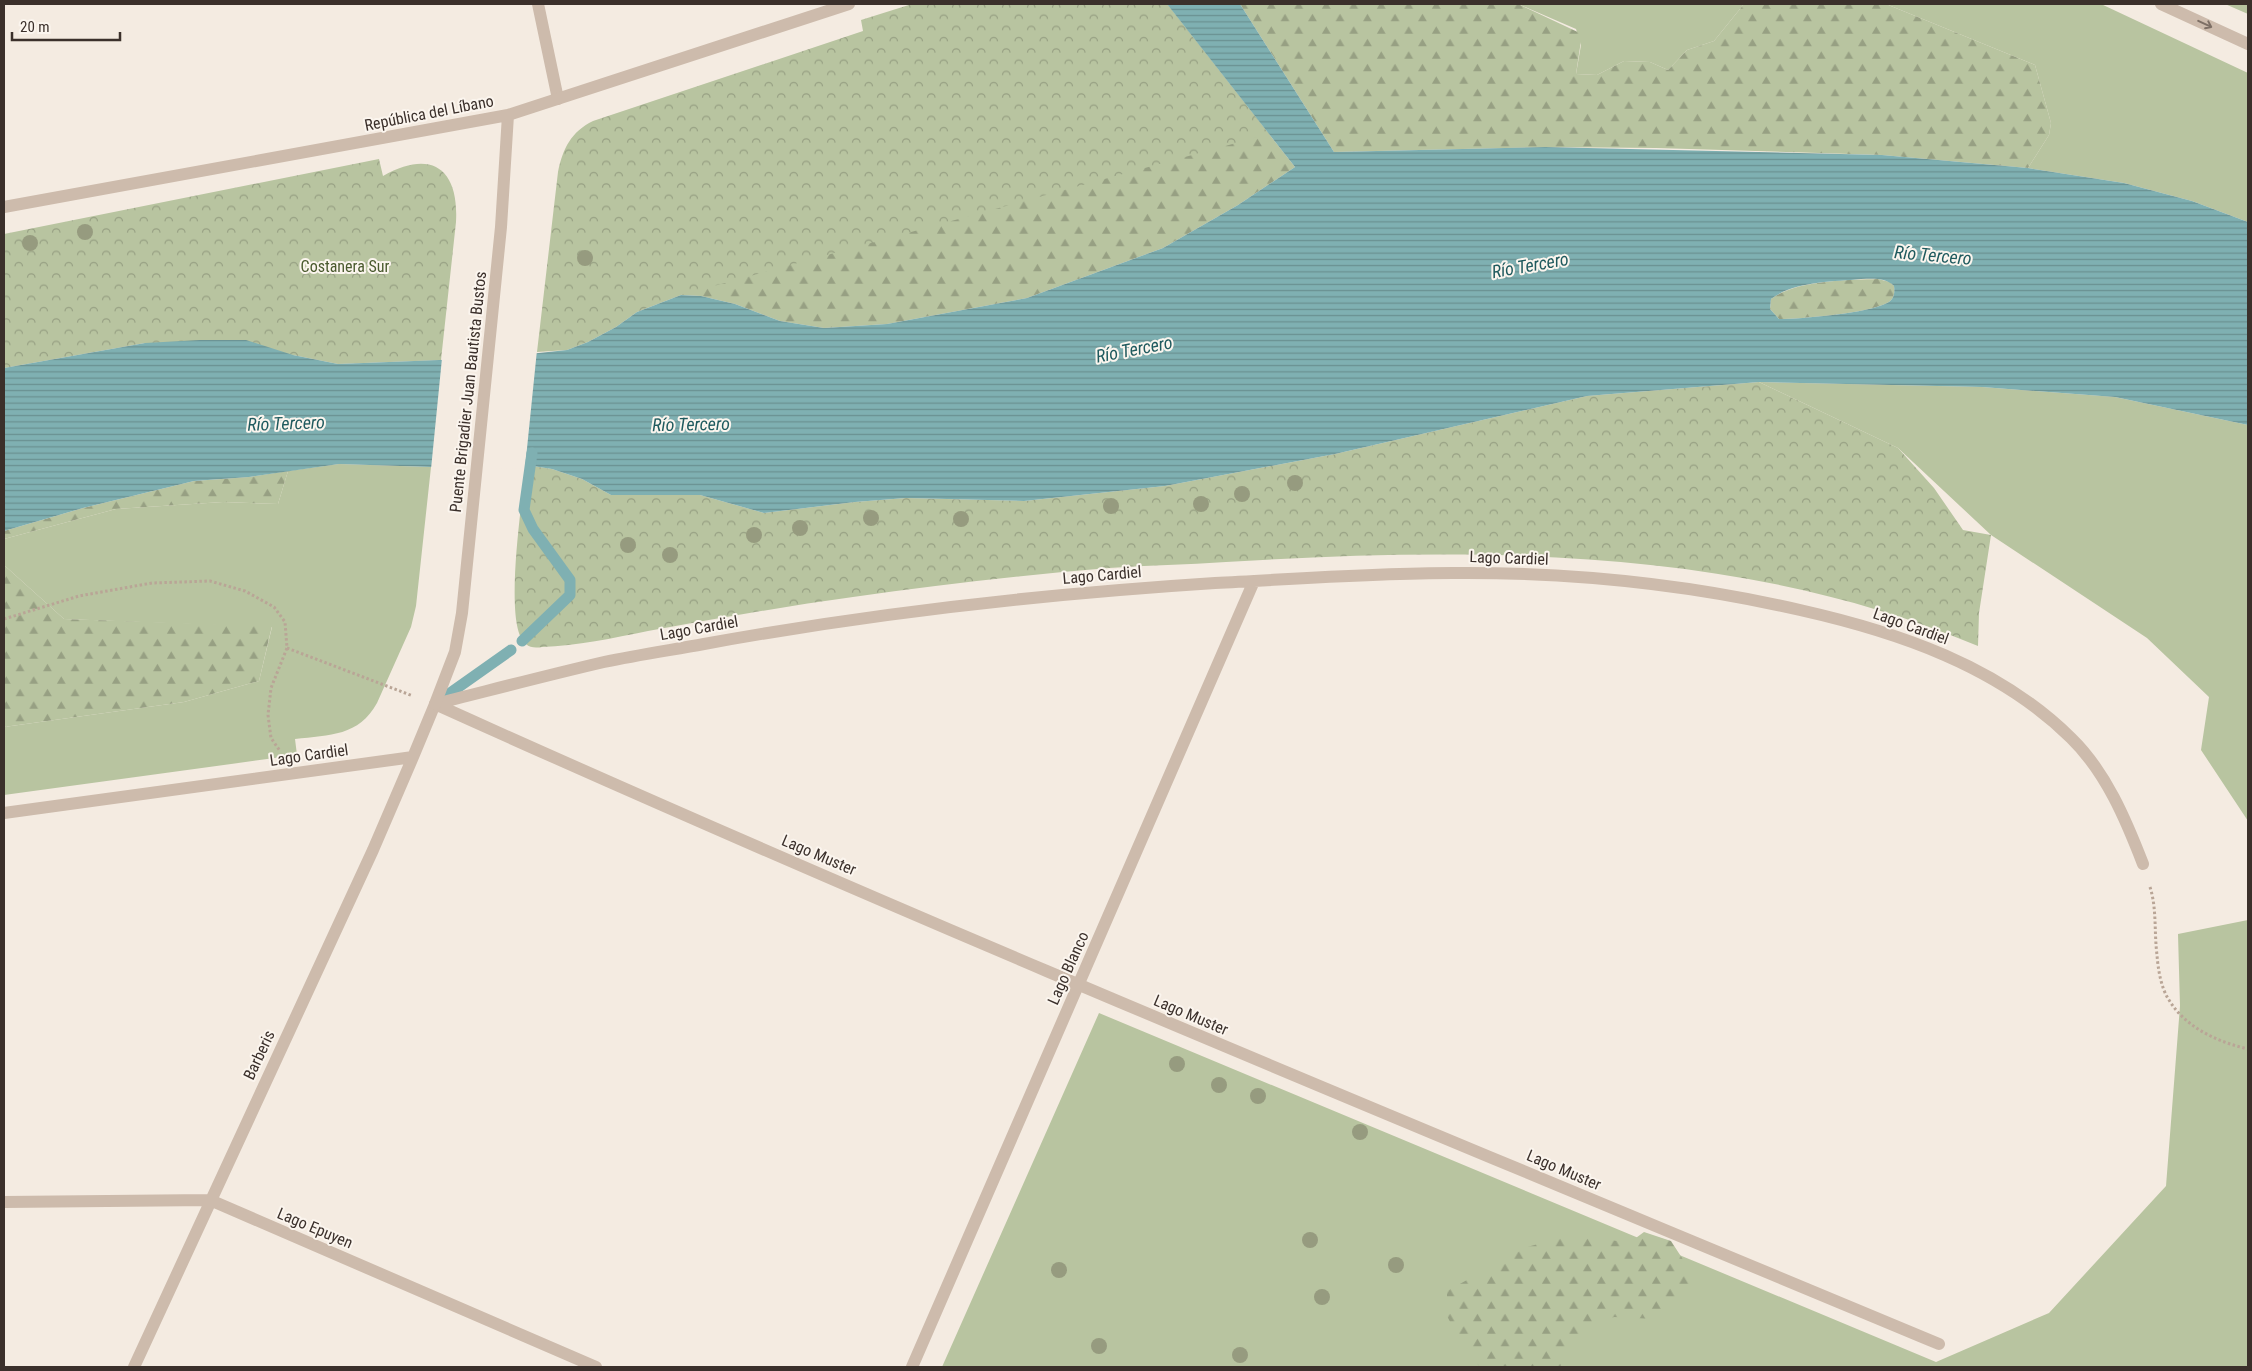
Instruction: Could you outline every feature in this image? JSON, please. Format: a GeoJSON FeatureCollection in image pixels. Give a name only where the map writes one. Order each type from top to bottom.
{"type":"FeatureCollection","features":[{"type":"Feature","properties":{"kind":"street"},"geometry":{"type":"LineString","coordinates":[[538,4],[558,99]]}},
{"type":"Feature","properties":{"kind":"street","name":"República del Líbano"},"geometry":{"type":"LineString","coordinates":[[4,207],[508,115],[849,4]]}},
{"type":"Feature","properties":{"kind":"street"},"geometry":{"type":"LineString","coordinates":[[2161,4],[2248,44]]}},
{"type":"Feature","properties":{"kind":"street","name":"Puente Brigadier Juan Bautista Bustos"},"geometry":{"type":"LineString","coordinates":[[435,704],[454,652],[462,613],[501,227],[508,115]]}},
{"type":"Feature","properties":{"kind":"street","name":"Lago Cardiel"},"geometry":{"type":"LineString","coordinates":[[435,704],[606,662],[817,624],[1066,594],[1254,581],[1453,573],[1596,579],[1727,594],[1847,620],[1947,656],[1995,680],[2040,710],[2074,740],[2101,776],[2126,821],[2143,864]]}},
{"type":"Feature","properties":{"kind":"street","name":"Lago Blanco"},"geometry":{"type":"LineString","coordinates":[[912,1367],[1254,581]]}},
{"type":"Feature","properties":{"kind":"street"},"geometry":{"type":"LineString","coordinates":[[414,757],[435,704]]}},
{"type":"Feature","properties":{"kind":"street","name":"Lago Muster"},"geometry":{"type":"LineString","coordinates":[[435,704],[597,777],[1078,985],[1939,1344]]}},
{"type":"Feature","properties":{"kind":"street","name":"Lago Cardiel"},"geometry":{"type":"LineString","coordinates":[[4,813],[414,757]]}},
{"type":"Feature","properties":{"kind":"street","name":"Barberis"},"geometry":{"type":"LineString","coordinates":[[134,1367],[369,859],[414,757]]}},
{"type":"Feature","properties":{"kind":"street","name":"Lago Epuyen"},"geometry":{"type":"LineString","coordinates":[[4,1202],[210,1200],[596,1367]]}},
{"type":"Feature","properties":{"kind":"path"},"geometry":{"type":"LineString","coordinates":[[4,619],[79,596],[152,584],[210,581],[246,591],[274,607],[285,622],[287,648],[271,688],[268,715],[271,738],[296,773]]}},
{"type":"Feature","properties":{"kind":"path"},"geometry":{"type":"LineString","coordinates":[[287,648],[435,704]]}},
{"type":"Feature","properties":{"kind":"path"},"geometry":{"type":"LineString","coordinates":[[2143,864],[2156,918],[2157,955],[2168,999],[2185,1018],[2203,1033],[2228,1044],[2248,1049]]}},
{"type":"Feature","properties":{"kind":"green space"},"geometry":{"type":"Polygon","coordinates":[[[912,4],[1167,4],[1269,134],[681,295],[637,312],[616,327],[588,342],[567,350],[537,352],[558,172],[565,148],[579,130],[593,121],[863,31],[861,20],[912,4]]]}},
{"type":"Feature","properties":{"kind":"green space"},"geometry":{"type":"Polygon","coordinates":[[[1167,4],[1295,167],[1238,205],[1163,248],[1027,298],[887,324],[824,328],[780,321],[735,304],[701,296],[681,295],[1167,4]]]}},
{"type":"Feature","properties":{"kind":"green space"},"geometry":{"type":"Polygon","coordinates":[[[1240,4],[1518,4],[1582,34],[1576,74],[1597,75],[1624,61],[1650,62],[1668,70],[1687,50],[1714,41],[1744,4],[1886,4],[2035,65],[2051,123],[2049,135],[2028,168],[1882,155],[1656,148],[1545,147],[1334,152],[1240,4]]]}},
{"type":"Feature","properties":{"kind":"green space"},"geometry":{"type":"Polygon","coordinates":[[[1518,4],[1744,4],[1714,41],[1687,50],[1668,70],[1650,62],[1624,61],[1597,75],[1576,74],[1581,45],[1576,29],[1518,4]]]}},
{"type":"Feature","properties":{"kind":"green space"},"geometry":{"type":"Polygon","coordinates":[[[1886,4],[2101,4],[2248,73],[2248,222],[2192,201],[2124,183],[2028,168],[2049,135],[2051,123],[2035,65],[1886,4]]]}},
{"type":"Feature","properties":{"kind":"green space"},"geometry":{"type":"Polygon","coordinates":[[[2225,4],[2248,4],[2248,14],[2225,4]]]}},
{"type":"Feature","properties":{"kind":"green space","name":"Costanera Sur"},"geometry":{"type":"Polygon","coordinates":[[[379,159],[383,176],[400,168],[415,164],[428,164],[439,169],[447,177],[453,188],[456,203],[456,222],[441,360],[338,364],[293,355],[145,343],[4,368],[4,234],[379,159]]]}},
{"type":"Feature","properties":{"kind":"green space"},"geometry":{"type":"Polygon","coordinates":[[[1878,279],[1890,282],[1894,286],[1894,296],[1887,303],[1878,307],[1835,315],[1779,319],[1770,309],[1771,299],[1794,288],[1823,282],[1878,279]]]}},
{"type":"Feature","properties":{"kind":"green space"},"geometry":{"type":"Polygon","coordinates":[[[1759,382],[1982,387],[2115,397],[2248,425],[2248,821],[2201,750],[2209,697],[2147,638],[1991,535],[1898,448],[1759,382]]]}},
{"type":"Feature","properties":{"kind":"green space"},"geometry":{"type":"Polygon","coordinates":[[[1759,382],[1898,448],[1934,488],[1963,530],[1991,535],[1979,613],[1978,646],[1888,613],[1796,589],[1703,572],[1608,561],[1512,556],[1416,555],[1321,557],[1124,567],[1013,577],[802,604],[595,641],[535,648],[526,644],[519,633],[515,614],[518,531],[526,465],[552,469],[582,479],[611,495],[700,495],[764,513],[906,498],[1024,501],[1165,486],[1335,454],[1587,396],[1759,382]]]}},
{"type":"Feature","properties":{"kind":"green space"},"geometry":{"type":"Polygon","coordinates":[[[339,464],[431,467],[416,606],[411,627],[377,703],[362,722],[352,728],[332,735],[295,739],[297,755],[4,795],[4,727],[184,702],[259,681],[272,627],[64,619],[4,565],[4,539],[116,509],[223,502],[278,504],[288,471],[339,464]]]}},
{"type":"Feature","properties":{"kind":"green space"},"geometry":{"type":"Polygon","coordinates":[[[288,471],[278,504],[223,502],[116,509],[4,539],[4,531],[83,508],[194,481],[249,477],[288,471]]]}},
{"type":"Feature","properties":{"kind":"green space"},"geometry":{"type":"Polygon","coordinates":[[[4,565],[64,619],[272,626],[259,681],[184,702],[4,727],[4,565]]]}},
{"type":"Feature","properties":{"kind":"green space"},"geometry":{"type":"Polygon","coordinates":[[[2248,920],[2248,1367],[942,1367],[1099,1013],[1936,1362],[2049,1313],[2166,1186],[2180,1006],[2178,934],[2248,920]]]}},
{"type":"Feature","properties":{"kind":"green space"},"geometry":{"type":"Polygon","coordinates":[[[1644,1232],[1671,1241],[1693,1275],[1680,1304],[1655,1319],[1614,1317],[1585,1329],[1560,1367],[1480,1367],[1463,1346],[1447,1316],[1447,1291],[1527,1247],[1575,1234],[1629,1243],[1644,1232]]]}},
{"type":"Feature","properties":{"kind":"water","name":"Río Tercero"},"geometry":{"type":"Polygon","coordinates":[[[1167,4],[1240,4],[1334,152],[1545,147],[1882,155],[2028,168],[2124,183],[2192,201],[2248,222],[2248,425],[2115,397],[1982,387],[1759,382],[1587,396],[1335,454],[1165,486],[1024,501],[906,498],[764,513],[700,495],[611,495],[582,479],[552,469],[526,465],[431,467],[339,464],[249,477],[194,481],[83,508],[4,531],[4,368],[145,343],[200,340],[246,340],[293,355],[338,364],[490,358],[567,350],[588,342],[616,327],[637,312],[681,295],[701,296],[735,304],[780,321],[824,328],[887,324],[1027,298],[1163,248],[1238,205],[1295,167],[1167,4]],[[1865,279],[1814,283],[1791,289],[1771,299],[1770,309],[1779,319],[1803,318],[1866,310],[1887,303],[1893,298],[1894,286],[1890,283],[1883,280],[1865,279]]]}},
{"type":"Feature","properties":{"kind":"pier"},"geometry":{"type":"Polygon","coordinates":[[[537,350],[525,468],[431,469],[442,358],[490,356],[537,350]]]}},
{"type":"Feature","properties":{"kind":"waterway"},"geometry":{"type":"LineString","coordinates":[[522,641],[570,595],[570,580],[533,529],[524,510],[532,453]]}},
{"type":"Feature","properties":{"kind":"waterway"},"geometry":{"type":"LineString","coordinates":[[436,703],[511,650]]}}]}
